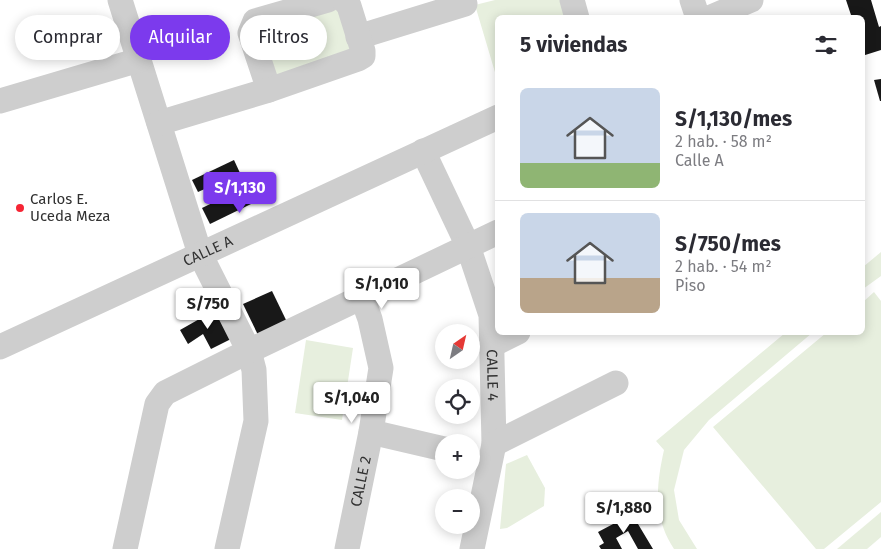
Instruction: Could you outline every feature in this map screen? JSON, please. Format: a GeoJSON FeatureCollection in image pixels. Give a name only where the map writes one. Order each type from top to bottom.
{"type":"FeatureCollection","features":[{"type":"Feature","properties":{"kind":"street"},"geometry":{"type":"LineString","coordinates":[[120,0],[130,32]]}},
{"type":"Feature","properties":{"kind":"street"},"geometry":{"type":"LineString","coordinates":[[269,90],[250,33],[251,26],[254,22],[328,0]]}},
{"type":"Feature","properties":{"kind":"street"},"geometry":{"type":"LineString","coordinates":[[159,123],[269,90],[363,56],[349,6],[344,0]]}},
{"type":"Feature","properties":{"kind":"street"},"geometry":{"type":"LineString","coordinates":[[572,0],[576,15]]}},
{"type":"Feature","properties":{"kind":"street"},"geometry":{"type":"LineString","coordinates":[[692,0],[697,15]]}},
{"type":"Feature","properties":{"kind":"street"},"geometry":{"type":"LineString","coordinates":[[716,15],[753,0],[760,15]]}},
{"type":"Feature","properties":{"kind":"street"},"geometry":{"type":"LineString","coordinates":[[358,37],[465,4]]}},
{"type":"Feature","properties":{"kind":"street"},"geometry":{"type":"LineString","coordinates":[[0,101],[139,60],[200,254],[249,351],[254,370],[256,421],[227,549]]}},
{"type":"Feature","properties":{"kind":"street","name":"CALLE A"},"geometry":{"type":"LineString","coordinates":[[0,347],[495,118]]}},
{"type":"Feature","properties":{"kind":"street","name":"CALLE 4"},"geometry":{"type":"LineString","coordinates":[[422,151],[468,246],[491,316],[492,345],[485,453],[472,549]]}},
{"type":"Feature","properties":{"kind":"street"},"geometry":{"type":"LineString","coordinates":[[125,549],[157,404],[165,394],[249,351],[495,233]]}},
{"type":"Feature","properties":{"kind":"street","name":"CALLE 2"},"geometry":{"type":"LineString","coordinates":[[347,549],[371,432],[381,368],[370,319],[362,297]]}},
{"type":"Feature","properties":{"kind":"street"},"geometry":{"type":"LineString","coordinates":[[492,345],[512,335]]}},
{"type":"Feature","properties":{"kind":"street"},"geometry":{"type":"LineString","coordinates":[[485,453],[616,383]]}},
{"type":"Feature","properties":{"kind":"street"},"geometry":{"type":"LineString","coordinates":[[371,432],[435,447]]}},
{"type":"Feature","properties":{"kind":"green space"},"geometry":{"type":"Polygon","coordinates":[[[495,0],[568,0],[572,15],[495,15],[495,72],[475,5],[495,0]]]}},
{"type":"Feature","properties":{"kind":"green space"},"geometry":{"type":"Polygon","coordinates":[[[337,3],[355,53],[276,82],[269,60],[327,60],[327,15],[299,15],[337,3]]]}},
{"type":"Feature","properties":{"kind":"green space"},"geometry":{"type":"Polygon","coordinates":[[[881,252],[881,276],[865,288],[865,265],[881,252]]]}},
{"type":"Feature","properties":{"kind":"green space"},"geometry":{"type":"Polygon","coordinates":[[[874,292],[881,301],[881,502],[824,549],[816,549],[713,427],[824,335],[865,335],[865,300],[874,292]]]}},
{"type":"Feature","properties":{"kind":"green space"},"geometry":{"type":"Polygon","coordinates":[[[783,335],[810,335],[709,420],[684,450],[674,490],[679,520],[697,549],[674,549],[662,525],[659,513],[658,489],[664,450],[656,441],[783,335]]]}},
{"type":"Feature","properties":{"kind":"green space"},"geometry":{"type":"Polygon","coordinates":[[[306,340],[353,348],[342,420],[295,413],[306,340]]]}},
{"type":"Feature","properties":{"kind":"green space"},"geometry":{"type":"Polygon","coordinates":[[[527,455],[545,488],[544,506],[507,528],[500,529],[506,464],[527,455]]]}},
{"type":"Feature","properties":{"kind":"green space"},"geometry":{"type":"Polygon","coordinates":[[[881,512],[881,537],[867,549],[837,549],[881,512]]]}},
{"type":"Feature","properties":{"kind":"building"},"geometry":{"type":"Polygon","coordinates":[[[846,0],[871,0],[879,27],[881,26],[881,50],[865,55],[865,15],[851,15],[846,0]]]}},
{"type":"Feature","properties":{"kind":"building"},"geometry":{"type":"Polygon","coordinates":[[[881,79],[881,101],[880,101],[874,80],[881,79]]]}},
{"type":"Feature","properties":{"kind":"building"},"geometry":{"type":"Polygon","coordinates":[[[234,160],[240,173],[198,192],[192,180],[234,160]]]}},
{"type":"Feature","properties":{"kind":"building"},"geometry":{"type":"Polygon","coordinates":[[[243,188],[251,204],[210,224],[202,208],[243,188]]]}},
{"type":"Feature","properties":{"kind":"building"},"geometry":{"type":"Polygon","coordinates":[[[272,291],[287,322],[258,335],[243,304],[272,291]]]}},
{"type":"Feature","properties":{"kind":"building"},"geometry":{"type":"Polygon","coordinates":[[[217,309],[233,338],[211,349],[203,334],[188,344],[180,330],[217,309]]]}},
{"type":"Feature","properties":{"kind":"building"},"geometry":{"type":"Polygon","coordinates":[[[632,514],[653,549],[638,549],[628,531],[616,538],[622,549],[601,549],[599,546],[604,543],[598,532],[632,514]]]}},
{"type":"Feature","properties":{"kind":"place","name":"Carlos E. Uceda Meza"},"geometry":{"type":"Point","coordinates":[20,208]}}]}
